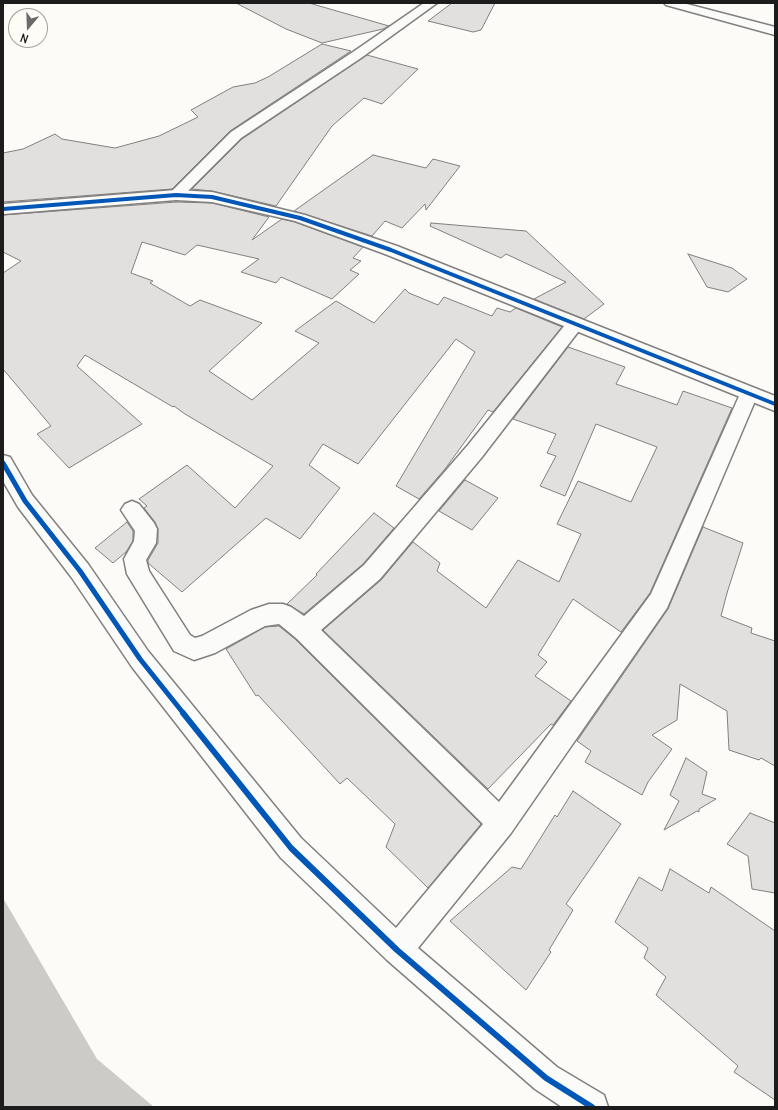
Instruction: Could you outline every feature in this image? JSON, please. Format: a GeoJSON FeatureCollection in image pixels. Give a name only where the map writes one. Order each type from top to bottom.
{"type":"FeatureCollection","features":[{"type":"Feature","properties":{"kind":"street"},"geometry":{"type":"LineString","coordinates":[[176,195],[236,135],[357,55],[431,3]]}},
{"type":"Feature","properties":{"kind":"street"},"geometry":{"type":"LineString","coordinates":[[670,3],[775,31]]}},
{"type":"Feature","properties":{"kind":"street"},"geometry":{"type":"LineString","coordinates":[[3,209],[176,195],[212,197],[300,218],[391,250],[775,404]]}},
{"type":"Feature","properties":{"kind":"street"},"geometry":{"type":"LineString","coordinates":[[304,630],[372,572],[474,451],[575,324]]}},
{"type":"Feature","properties":{"kind":"street"},"geometry":{"type":"LineString","coordinates":[[397,950],[501,823],[658,601],[749,394]]}},
{"type":"Feature","properties":{"kind":"street"},"geometry":{"type":"LineString","coordinates":[[3,463],[25,501],[80,571],[140,659],[290,848],[397,950],[546,1078],[592,1107]]}},
{"type":"Feature","properties":{"kind":"street"},"geometry":{"type":"LineString","coordinates":[[132,510],[146,529],[145,543],[135,559],[138,574],[182,643],[194,649],[207,645],[259,617],[269,614],[283,614],[304,630],[501,823]]}},
{"type":"Feature","properties":{"kind":"shaded area"},"geometry":{"type":"Polygon","coordinates":[[[3,898],[97,1059],[154,1107],[3,1107],[3,898]]]}},
{"type":"Feature","properties":{"kind":"building"},"geometry":{"type":"Polygon","coordinates":[[[236,3],[309,3],[389,26],[383,29],[322,43],[286,29],[236,3]]]}},
{"type":"Feature","properties":{"kind":"building"},"geometry":{"type":"Polygon","coordinates":[[[452,3],[495,3],[481,30],[473,32],[428,21],[452,3]]]}},
{"type":"Feature","properties":{"kind":"building"},"geometry":{"type":"Polygon","coordinates":[[[322,44],[351,51],[230,131],[172,189],[3,202],[3,153],[23,149],[55,134],[62,139],[115,148],[159,136],[198,117],[191,110],[233,87],[255,83],[268,77],[322,44]]]}},
{"type":"Feature","properties":{"kind":"building"},"geometry":{"type":"Polygon","coordinates":[[[367,55],[418,69],[382,104],[364,98],[332,126],[276,206],[212,191],[192,189],[242,139],[367,55]]]}},
{"type":"Feature","properties":{"kind":"building"},"geometry":{"type":"Polygon","coordinates":[[[373,155],[426,168],[433,159],[460,166],[426,210],[425,204],[402,228],[385,221],[372,236],[294,211],[373,155]]]}},
{"type":"Feature","properties":{"kind":"building"},"geometry":{"type":"Polygon","coordinates":[[[176,202],[212,203],[269,217],[252,240],[282,219],[295,222],[363,247],[353,258],[361,261],[350,270],[359,274],[332,299],[281,277],[276,283],[241,272],[259,259],[197,245],[185,255],[142,242],[131,273],[153,281],[150,283],[190,306],[200,300],[262,323],[209,371],[252,400],[319,343],[295,331],[336,301],[374,323],[405,289],[409,293],[438,305],[444,297],[492,316],[497,308],[510,312],[516,308],[562,327],[493,412],[488,410],[445,469],[419,499],[396,486],[475,352],[456,339],[358,464],[323,444],[309,465],[340,488],[300,539],[266,518],[182,592],[148,563],[148,560],[158,543],[158,529],[155,522],[144,508],[147,506],[139,499],[187,465],[235,508],[273,466],[174,406],[173,407],[85,355],[77,366],[142,424],[69,468],[37,434],[51,426],[3,369],[3,273],[21,261],[3,252],[3,215],[176,202]]]}},
{"type":"Feature","properties":{"kind":"building"},"geometry":{"type":"Polygon","coordinates":[[[431,223],[526,231],[604,304],[584,319],[534,299],[566,282],[506,254],[501,258],[430,226],[431,223]]]}},
{"type":"Feature","properties":{"kind":"building"},"geometry":{"type":"Polygon","coordinates":[[[688,254],[732,268],[747,279],[728,292],[707,287],[688,254]]]}},
{"type":"Feature","properties":{"kind":"building"},"geometry":{"type":"Polygon","coordinates":[[[568,347],[625,367],[616,384],[677,405],[683,391],[732,408],[650,593],[621,632],[573,599],[538,655],[547,662],[535,676],[571,701],[553,725],[551,724],[488,789],[323,630],[381,580],[413,542],[440,563],[437,571],[486,608],[518,560],[559,582],[581,534],[557,524],[578,481],[631,502],[657,447],[596,424],[565,496],[540,486],[556,456],[547,453],[556,434],[513,419],[568,347]]]}},
{"type":"Feature","properties":{"kind":"building"},"geometry":{"type":"Polygon","coordinates":[[[465,480],[498,498],[472,530],[439,511],[465,480]]]}},
{"type":"Feature","properties":{"kind":"building"},"geometry":{"type":"Polygon","coordinates":[[[374,513],[394,528],[363,564],[304,614],[287,604],[317,575],[316,574],[374,513]]]}},
{"type":"Feature","properties":{"kind":"building"},"geometry":{"type":"Polygon","coordinates":[[[127,522],[133,531],[133,541],[126,552],[113,563],[95,548],[127,522]]]}},
{"type":"Feature","properties":{"kind":"building"},"geometry":{"type":"Polygon","coordinates":[[[703,527],[743,543],[721,616],[752,628],[751,633],[775,641],[775,766],[761,758],[759,760],[729,750],[727,711],[680,684],[677,720],[652,735],[672,749],[648,782],[642,795],[585,762],[591,751],[577,741],[668,609],[703,527]]]}},
{"type":"Feature","properties":{"kind":"building"},"geometry":{"type":"Polygon","coordinates":[[[279,626],[295,639],[481,824],[428,888],[386,847],[395,824],[347,778],[340,784],[258,695],[256,696],[226,649],[265,627],[279,626]]]}},
{"type":"Feature","properties":{"kind":"building"},"geometry":{"type":"Polygon","coordinates":[[[686,758],[707,772],[702,794],[716,799],[699,809],[699,812],[697,811],[664,830],[679,801],[670,795],[686,758]]]}},
{"type":"Feature","properties":{"kind":"building"},"geometry":{"type":"Polygon","coordinates":[[[573,791],[621,824],[566,904],[573,910],[549,950],[551,952],[526,990],[450,921],[512,867],[521,869],[555,815],[557,817],[573,791]]]}},
{"type":"Feature","properties":{"kind":"building"},"geometry":{"type":"Polygon","coordinates":[[[750,813],[775,823],[775,893],[752,889],[748,856],[727,844],[750,813]]]}},
{"type":"Feature","properties":{"kind":"building"},"geometry":{"type":"Polygon","coordinates":[[[670,869],[709,893],[711,887],[775,931],[775,1100],[734,1072],[738,1066],[656,995],[666,977],[644,958],[648,948],[615,922],[639,877],[662,891],[670,869]]]}},
{"type":"Feature","properties":{"kind":"cycle path"},"geometry":{"type":"LineString","coordinates":[[3,209],[176,195],[212,197],[300,218],[391,250],[775,404]]}},
{"type":"Feature","properties":{"kind":"cycle path"},"geometry":{"type":"LineString","coordinates":[[3,463],[25,501],[80,571],[140,659],[291,848],[397,950],[546,1078],[592,1107]]}}]}
